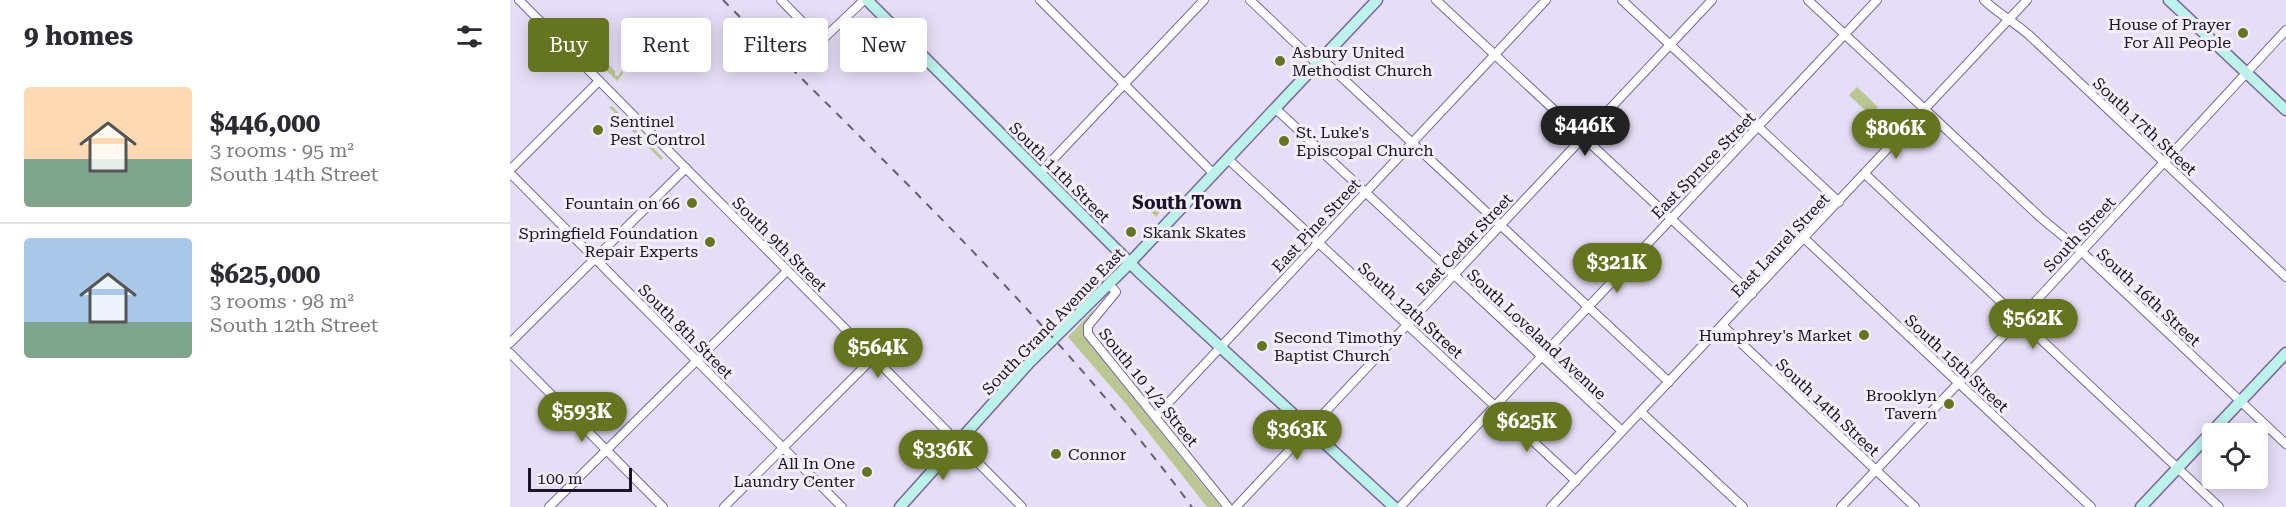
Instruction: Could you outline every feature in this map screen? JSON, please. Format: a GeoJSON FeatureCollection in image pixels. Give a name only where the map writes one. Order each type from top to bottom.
{"type":"FeatureCollection","features":[{"type":"Feature","properties":{"kind":"street","name":"South 9th Street"},"geometry":{"type":"LineString","coordinates":[[519,0],[1022,507]]}},
{"type":"Feature","properties":{"kind":"street"},"geometry":{"type":"LineString","coordinates":[[781,0],[821,41],[866,0]]}},
{"type":"Feature","properties":{"kind":"street","name":"South 11th Street"},"geometry":{"type":"LineString","coordinates":[[866,0],[1130,263],[1394,507]]}},
{"type":"Feature","properties":{"kind":"street"},"geometry":{"type":"LineString","coordinates":[[1040,0],[1214,174]]}},
{"type":"Feature","properties":{"kind":"street"},"geometry":{"type":"LineString","coordinates":[[1040,173],[1204,0]]}},
{"type":"Feature","properties":{"kind":"street"},"geometry":{"type":"LineString","coordinates":[[1250,0],[1312,59],[1322,59],[1669,382]]}},
{"type":"Feature","properties":{"kind":"street","name":"South Grand Avenue East"},"geometry":{"type":"LineString","coordinates":[[900,507],[1029,363],[1130,263],[1377,0]]}},
{"type":"Feature","properties":{"kind":"street"},"geometry":{"type":"LineString","coordinates":[[1436,0],[1752,294]]}},
{"type":"Feature","properties":{"kind":"street","name":"East Pine Street"},"geometry":{"type":"LineString","coordinates":[[1156,416],[1546,0]]}},
{"type":"Feature","properties":{"kind":"street"},"geometry":{"type":"LineString","coordinates":[[1622,0],[1839,202]]}},
{"type":"Feature","properties":{"kind":"street","name":"East Cedar Street"},"geometry":{"type":"LineString","coordinates":[[1236,507],[1712,0]]}},
{"type":"Feature","properties":{"kind":"street","name":"South 16th Street"},"geometry":{"type":"LineString","coordinates":[[1808,0],[2041,218],[2081,251],[2286,444]]}},
{"type":"Feature","properties":{"kind":"street","name":"East Spruce Street"},"geometry":{"type":"LineString","coordinates":[[1400,507],[1877,0]]}},
{"type":"Feature","properties":{"kind":"street","name":"South 17th Street"},"geometry":{"type":"LineString","coordinates":[[1984,0],[2008,21],[2018,25],[2029,35],[2286,277]]}},
{"type":"Feature","properties":{"kind":"street","name":"East Laurel Street"},"geometry":{"type":"LineString","coordinates":[[1551,507],[2027,0]]}},
{"type":"Feature","properties":{"kind":"street"},"geometry":{"type":"LineString","coordinates":[[2169,0],[2286,110]]}},
{"type":"Feature","properties":{"kind":"street","name":"South Street"},"geometry":{"type":"LineString","coordinates":[[1841,507],[2019,319],[2286,30]]}},
{"type":"Feature","properties":{"kind":"street"},"geometry":{"type":"LineString","coordinates":[[510,171],[599,81]]}},
{"type":"Feature","properties":{"kind":"street","name":"South Loveland Avenue"},"geometry":{"type":"LineString","coordinates":[[1276,109],[1623,431]]}},
{"type":"Feature","properties":{"kind":"street","name":"South 12th Street"},"geometry":{"type":"LineString","coordinates":[[1228,159],[1576,481]]}},
{"type":"Feature","properties":{"kind":"street"},"geometry":{"type":"LineString","coordinates":[[510,343],[686,168]]}},
{"type":"Feature","properties":{"kind":"street","name":"South 8th Street"},"geometry":{"type":"LineString","coordinates":[[510,171],[842,507]]}},
{"type":"Feature","properties":{"kind":"street"},"geometry":{"type":"LineString","coordinates":[[1864,174],[2219,507]]}},
{"type":"Feature","properties":{"kind":"street","name":"South 15th Street"},"geometry":{"type":"LineString","coordinates":[[1804,239],[2091,507]]}},
{"type":"Feature","properties":{"kind":"street"},"geometry":{"type":"LineString","coordinates":[[549,507],[787,270]]}},
{"type":"Feature","properties":{"kind":"street","name":"South 10 1/2 Street"},"geometry":{"type":"LineString","coordinates":[[1108,284],[1116,292],[1088,326],[1088,334],[1228,507]]}},
{"type":"Feature","properties":{"kind":"street","name":"South 14th Street"},"geometry":{"type":"LineString","coordinates":[[1723,326],[1915,507]]}},
{"type":"Feature","properties":{"kind":"street"},"geometry":{"type":"LineString","coordinates":[[510,353],[663,507]]}},
{"type":"Feature","properties":{"kind":"street"},"geometry":{"type":"LineString","coordinates":[[2141,507],[2286,353]]}},
{"type":"Feature","properties":{"kind":"street"},"geometry":{"type":"LineString","coordinates":[[724,507],[874,357]]}},
{"type":"Feature","properties":{"kind":"street"},"geometry":{"type":"LineString","coordinates":[[1641,412],[1743,507]]}},
{"type":"Feature","properties":{"kind":"green space"},"geometry":{"type":"Polygon","coordinates":[[[609,65],[615,71],[615,75],[618,76],[622,72],[617,81],[608,72],[609,65]]]}},
{"type":"Feature","properties":{"kind":"green space"},"geometry":{"type":"Polygon","coordinates":[[[1857,87],[1878,107],[1870,115],[1849,95],[1857,87]]]}},
{"type":"Feature","properties":{"kind":"green space"},"geometry":{"type":"Polygon","coordinates":[[[612,106],[663,158],[661,160],[609,107],[612,106]]]}},
{"type":"Feature","properties":{"kind":"green space"},"geometry":{"type":"Polygon","coordinates":[[[1145,195],[1161,211],[1156,217],[1140,200],[1145,195]]]}},
{"type":"Feature","properties":{"kind":"green space"},"geometry":{"type":"Polygon","coordinates":[[[1094,309],[1083,331],[1085,338],[1221,507],[1207,507],[1126,404],[1068,337],[1094,309]]]}},
{"type":"Feature","properties":{"kind":"railway"},"geometry":{"type":"LineString","coordinates":[[723,0],[967,245],[1026,308],[1084,373],[1192,507]]}},
{"type":"Feature","properties":{"kind":"place","name":"House of Prayer For All People"},"geometry":{"type":"Point","coordinates":[2243,33]}},
{"type":"Feature","properties":{"kind":"place","name":"Asbury United Methodist Church"},"geometry":{"type":"Point","coordinates":[1280,61]}},
{"type":"Feature","properties":{"kind":"place","name":"Sentinel Pest Control"},"geometry":{"type":"Point","coordinates":[598,130]}},
{"type":"Feature","properties":{"kind":"place","name":"St. Luke's Episcopal Church"},"geometry":{"type":"Point","coordinates":[1284,141]}},
{"type":"Feature","properties":{"kind":"place","name":"Fountain on 66"},"geometry":{"type":"Point","coordinates":[692,203]}},
{"type":"Feature","properties":{"kind":"place","name":"Skank Skates"},"geometry":{"type":"Point","coordinates":[1131,232]}},
{"type":"Feature","properties":{"kind":"place","name":"Springfield Foundation Repair Experts"},"geometry":{"type":"Point","coordinates":[710,242]}},
{"type":"Feature","properties":{"kind":"place","name":"Humphrey's Market"},"geometry":{"type":"Point","coordinates":[1864,335]}},
{"type":"Feature","properties":{"kind":"place","name":"Second Timothy Baptist Church"},"geometry":{"type":"Point","coordinates":[1262,346]}},
{"type":"Feature","properties":{"kind":"place","name":"Brooklyn Tavern"},"geometry":{"type":"Point","coordinates":[1949,404]}},
{"type":"Feature","properties":{"kind":"place","name":"Connor"},"geometry":{"type":"Point","coordinates":[1056,454]}},
{"type":"Feature","properties":{"kind":"place","name":"All In One Laundry Center"},"geometry":{"type":"Point","coordinates":[867,472]}},
{"type":"Feature","properties":{"kind":"district","name":"South Town"},"geometry":{"type":"Point","coordinates":[1187,203]}}]}
